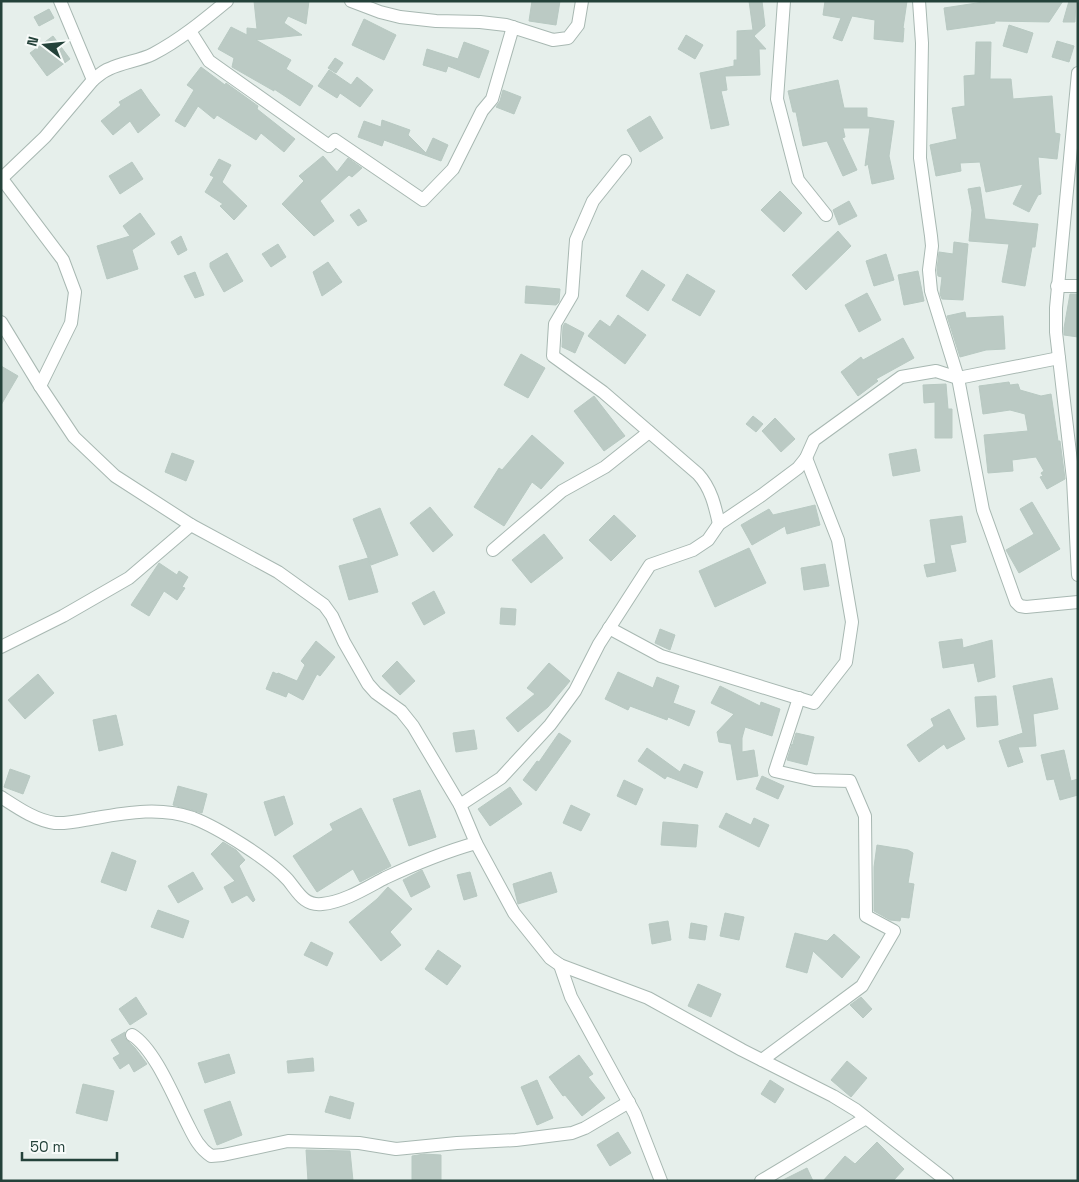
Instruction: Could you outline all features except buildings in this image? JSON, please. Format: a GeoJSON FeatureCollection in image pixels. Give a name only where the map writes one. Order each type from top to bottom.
{"type":"FeatureCollection","features":[{"type":"Feature","properties":{"kind":"street"},"geometry":{"type":"LineString","coordinates":[[60,1],[93,80]]}},
{"type":"Feature","properties":{"kind":"street"},"geometry":{"type":"LineString","coordinates":[[40,386],[71,323],[75,292],[63,260],[2,179],[45,137],[93,80],[108,69],[151,55],[190,31],[227,1]]}},
{"type":"Feature","properties":{"kind":"street"},"geometry":{"type":"LineString","coordinates":[[351,1],[400,17],[436,21],[480,22],[513,27],[553,40],[568,38],[578,25],[582,1]]}},
{"type":"Feature","properties":{"kind":"street"},"geometry":{"type":"LineString","coordinates":[[784,1],[777,99],[798,180],[826,215]]}},
{"type":"Feature","properties":{"kind":"street"},"geometry":{"type":"LineString","coordinates":[[919,1],[922,43],[920,158],[931,236],[931,291],[958,378],[983,510],[1016,602],[1020,606],[1078,602]]}},
{"type":"Feature","properties":{"kind":"street"},"geometry":{"type":"LineString","coordinates":[[190,31],[209,61],[329,146],[336,140],[423,200],[453,169],[482,111],[492,99],[513,27]]}},
{"type":"Feature","properties":{"kind":"street"},"geometry":{"type":"LineString","coordinates":[[1078,74],[1057,286],[1056,332],[1073,479],[1078,575]]}},
{"type":"Feature","properties":{"kind":"street"},"geometry":{"type":"LineString","coordinates":[[625,161],[593,201],[576,240],[572,294],[555,324],[553,356],[603,392],[704,479],[715,502],[719,524]]}},
{"type":"Feature","properties":{"kind":"street"},"geometry":{"type":"LineString","coordinates":[[1057,286],[1078,286]]}},
{"type":"Feature","properties":{"kind":"street"},"geometry":{"type":"LineString","coordinates":[[1,322],[74,437],[115,476],[191,525],[278,572],[324,605],[332,616],[344,642],[368,684],[376,693],[401,711],[413,726],[460,806],[476,844],[514,913],[550,958],[560,965],[648,998],[833,1096],[866,1118],[938,1178]]}},
{"type":"Feature","properties":{"kind":"street"},"geometry":{"type":"LineString","coordinates":[[460,806],[501,778],[539,739],[575,691],[595,650],[650,565],[700,546],[708,540],[719,524],[798,468],[806,458],[814,440],[901,377],[936,371],[958,378],[1059,358]]}},
{"type":"Feature","properties":{"kind":"street"},"geometry":{"type":"LineString","coordinates":[[493,550],[562,491],[606,468],[649,432]]}},
{"type":"Feature","properties":{"kind":"street"},"geometry":{"type":"LineString","coordinates":[[609,628],[660,656],[814,703],[846,662],[852,622],[838,540],[806,458]]}},
{"type":"Feature","properties":{"kind":"street"},"geometry":{"type":"LineString","coordinates":[[1,647],[62,616],[129,578],[191,525]]}},
{"type":"Feature","properties":{"kind":"street"},"geometry":{"type":"LineString","coordinates":[[762,1060],[862,986],[894,931],[866,916],[865,816],[850,781],[814,780],[775,771],[798,698]]}},
{"type":"Feature","properties":{"kind":"street"},"geometry":{"type":"LineString","coordinates":[[1,797],[25,812],[55,823],[69,823],[118,814],[159,811],[177,813],[195,819],[223,833],[272,866],[287,879],[303,900],[312,904],[339,900],[419,862],[450,850],[476,844]]}},
{"type":"Feature","properties":{"kind":"street"},"geometry":{"type":"LineString","coordinates":[[560,965],[571,996],[635,1114],[661,1181]]}},
{"type":"Feature","properties":{"kind":"street"},"geometry":{"type":"LineString","coordinates":[[132,1036],[140,1040],[151,1055],[198,1144],[211,1156],[223,1156],[288,1141],[359,1143],[396,1149],[516,1140],[572,1133],[585,1128],[629,1102]]}},
{"type":"Feature","properties":{"kind":"street"},"geometry":{"type":"LineString","coordinates":[[761,1181],[866,1118]]}}]}
